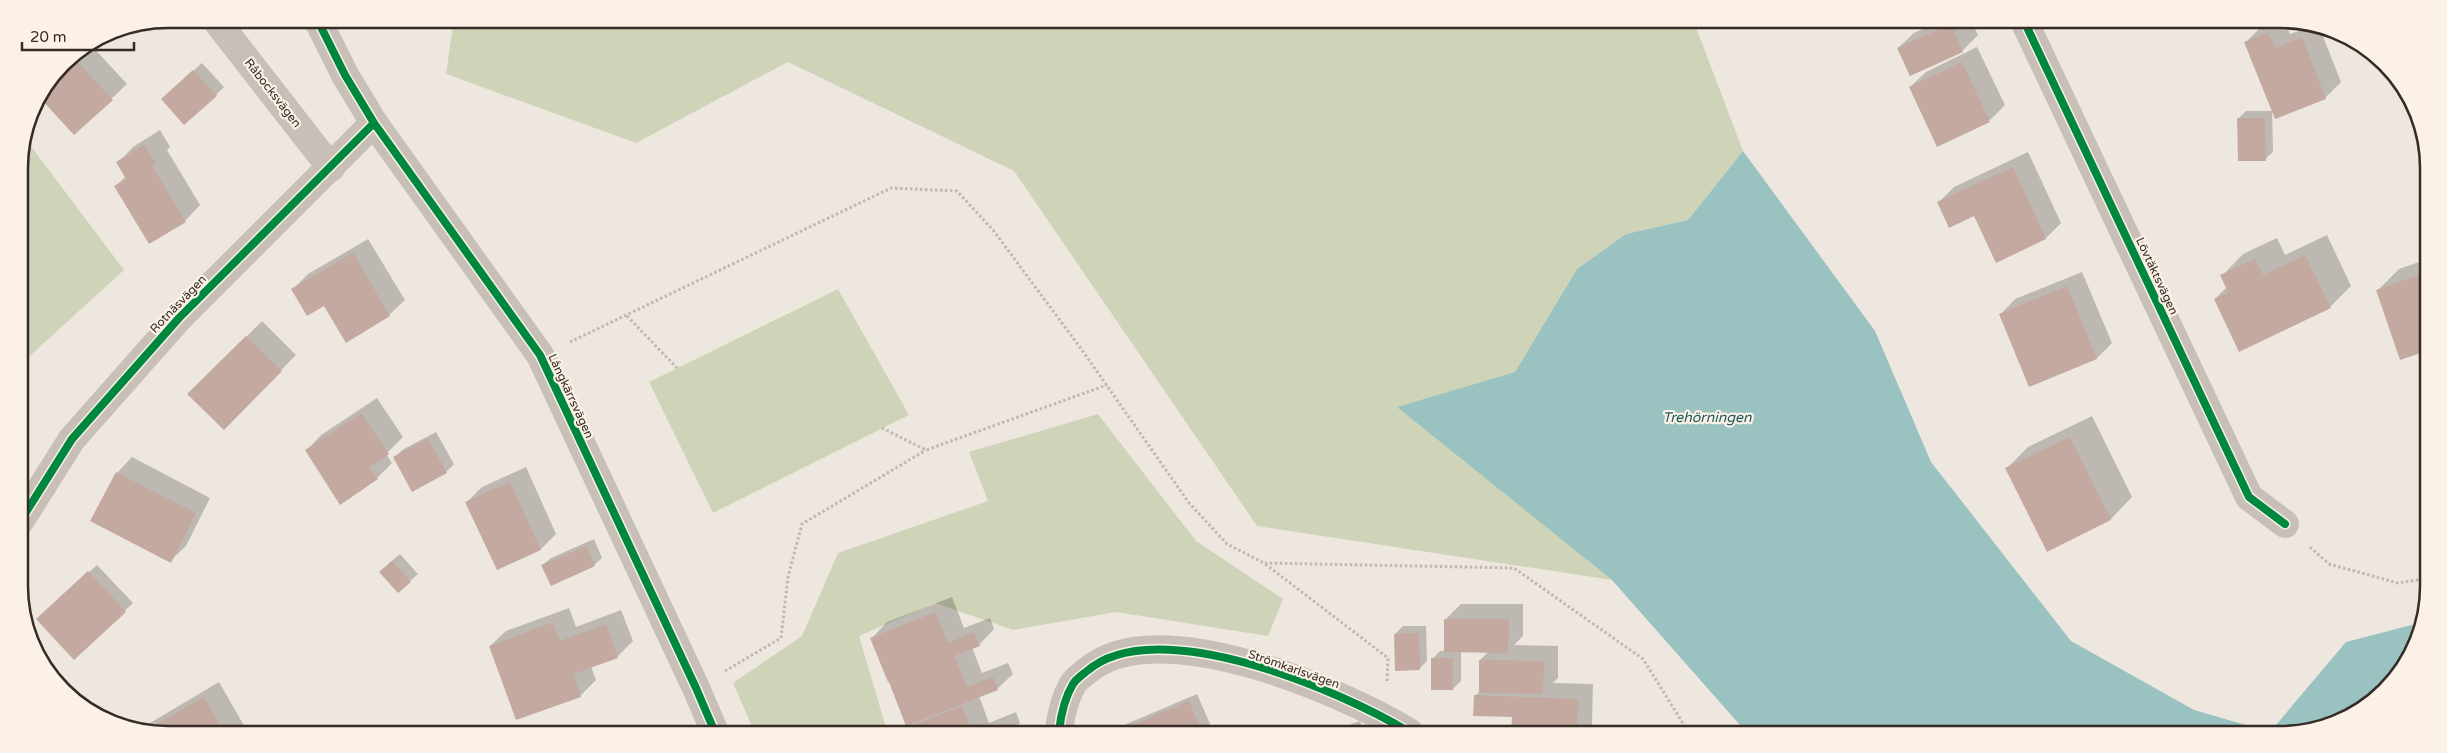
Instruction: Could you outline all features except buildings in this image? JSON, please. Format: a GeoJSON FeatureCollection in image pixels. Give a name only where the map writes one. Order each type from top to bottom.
{"type":"FeatureCollection","features":[{"type":"Feature","properties":{"kind":"street","name":"Råbocksvägen"},"geometry":{"type":"LineString","coordinates":[[222,28],[331,168]]}},
{"type":"Feature","properties":{"kind":"street","name":"Långkärrsvägen"},"geometry":{"type":"LineString","coordinates":[[322,28],[345,75],[374,123],[540,355],[712,726]]}},
{"type":"Feature","properties":{"kind":"street","name":"Lövtäktsvägen"},"geometry":{"type":"LineString","coordinates":[[2027,28],[2248,497],[2285,524]]}},
{"type":"Feature","properties":{"kind":"street","name":"Rotnäsvägen"},"geometry":{"type":"LineString","coordinates":[[28,509],[78,432],[179,318],[374,123]]}},
{"type":"Feature","properties":{"kind":"street","name":"Strömkarlsvägen"},"geometry":{"type":"LineString","coordinates":[[1060,726],[1062,706],[1074,683],[1092,667],[1109,658],[1142,650],[1200,653],[1253,665],[1314,685],[1380,714],[1398,725]]}},
{"type":"Feature","properties":{"kind":"path"},"geometry":{"type":"LineString","coordinates":[[540,355],[627,316],[891,188],[957,192],[993,230],[1107,386],[1189,503],[1227,544],[1264,563],[1388,658],[1386,694],[1380,714]]}},
{"type":"Feature","properties":{"kind":"path"},"geometry":{"type":"LineString","coordinates":[[627,316],[677,368]]}},
{"type":"Feature","properties":{"kind":"path"},"geometry":{"type":"LineString","coordinates":[[696,688],[781,638],[788,577],[802,524],[926,450],[1107,386]]}},
{"type":"Feature","properties":{"kind":"path"},"geometry":{"type":"LineString","coordinates":[[882,428],[926,450]]}},
{"type":"Feature","properties":{"kind":"path"},"geometry":{"type":"LineString","coordinates":[[2285,524],[2329,564],[2398,583],[2420,579]]}},
{"type":"Feature","properties":{"kind":"path"},"geometry":{"type":"LineString","coordinates":[[1264,563],[1514,568],[1643,659],[1685,725]]}},
{"type":"Feature","properties":{"kind":"green space"},"geometry":{"type":"Polygon","coordinates":[[[453,28],[1696,28],[1743,151],[1688,220],[1626,234],[1577,269],[1515,372],[1398,407],[1612,580],[1257,526],[1014,171],[788,62],[636,143],[446,74],[453,28]]]}},
{"type":"Feature","properties":{"kind":"green space"},"geometry":{"type":"Polygon","coordinates":[[[30,145],[124,270],[28,358],[28,158],[30,145]]]}},
{"type":"Feature","properties":{"kind":"green space"},"geometry":{"type":"Polygon","coordinates":[[[838,289],[909,415],[713,513],[649,382],[838,289]]]}},
{"type":"Feature","properties":{"kind":"green space"},"geometry":{"type":"Polygon","coordinates":[[[1098,414],[1196,541],[1283,599],[1268,636],[1116,612],[1013,630],[935,603],[859,636],[885,726],[752,726],[733,683],[802,636],[838,553],[988,501],[969,452],[1098,414]]]}},
{"type":"Feature","properties":{"kind":"water","name":"Trehörningen"},"geometry":{"type":"Polygon","coordinates":[[[1743,151],[1875,331],[1931,462],[2071,641],[2194,710],[2246,725],[1740,725],[1612,580],[1397,407],[1515,372],[1577,269],[1626,234],[1688,220],[1743,151]]]}},
{"type":"Feature","properties":{"kind":"water","name":"Trehörningen"},"geometry":{"type":"Polygon","coordinates":[[[2414,624],[2405,648],[2396,663],[2379,685],[2365,697],[2350,707],[2325,718],[2307,723],[2276,725],[2346,642],[2414,624]]]}},
{"type":"Feature","properties":{"kind":"cycle path"},"geometry":{"type":"LineString","coordinates":[[322,28],[345,75],[374,123],[540,355],[712,726]]}},
{"type":"Feature","properties":{"kind":"cycle path"},"geometry":{"type":"LineString","coordinates":[[2027,28],[2249,497],[2285,524]]}},
{"type":"Feature","properties":{"kind":"cycle path"},"geometry":{"type":"LineString","coordinates":[[28,509],[72,439],[179,318],[374,123]]}},
{"type":"Feature","properties":{"kind":"cycle path"},"geometry":{"type":"LineString","coordinates":[[1060,726],[1065,701],[1073,684],[1079,677],[1118,655],[1157,649],[1202,653],[1249,664],[1296,679],[1340,697],[1397,725]]}}]}
